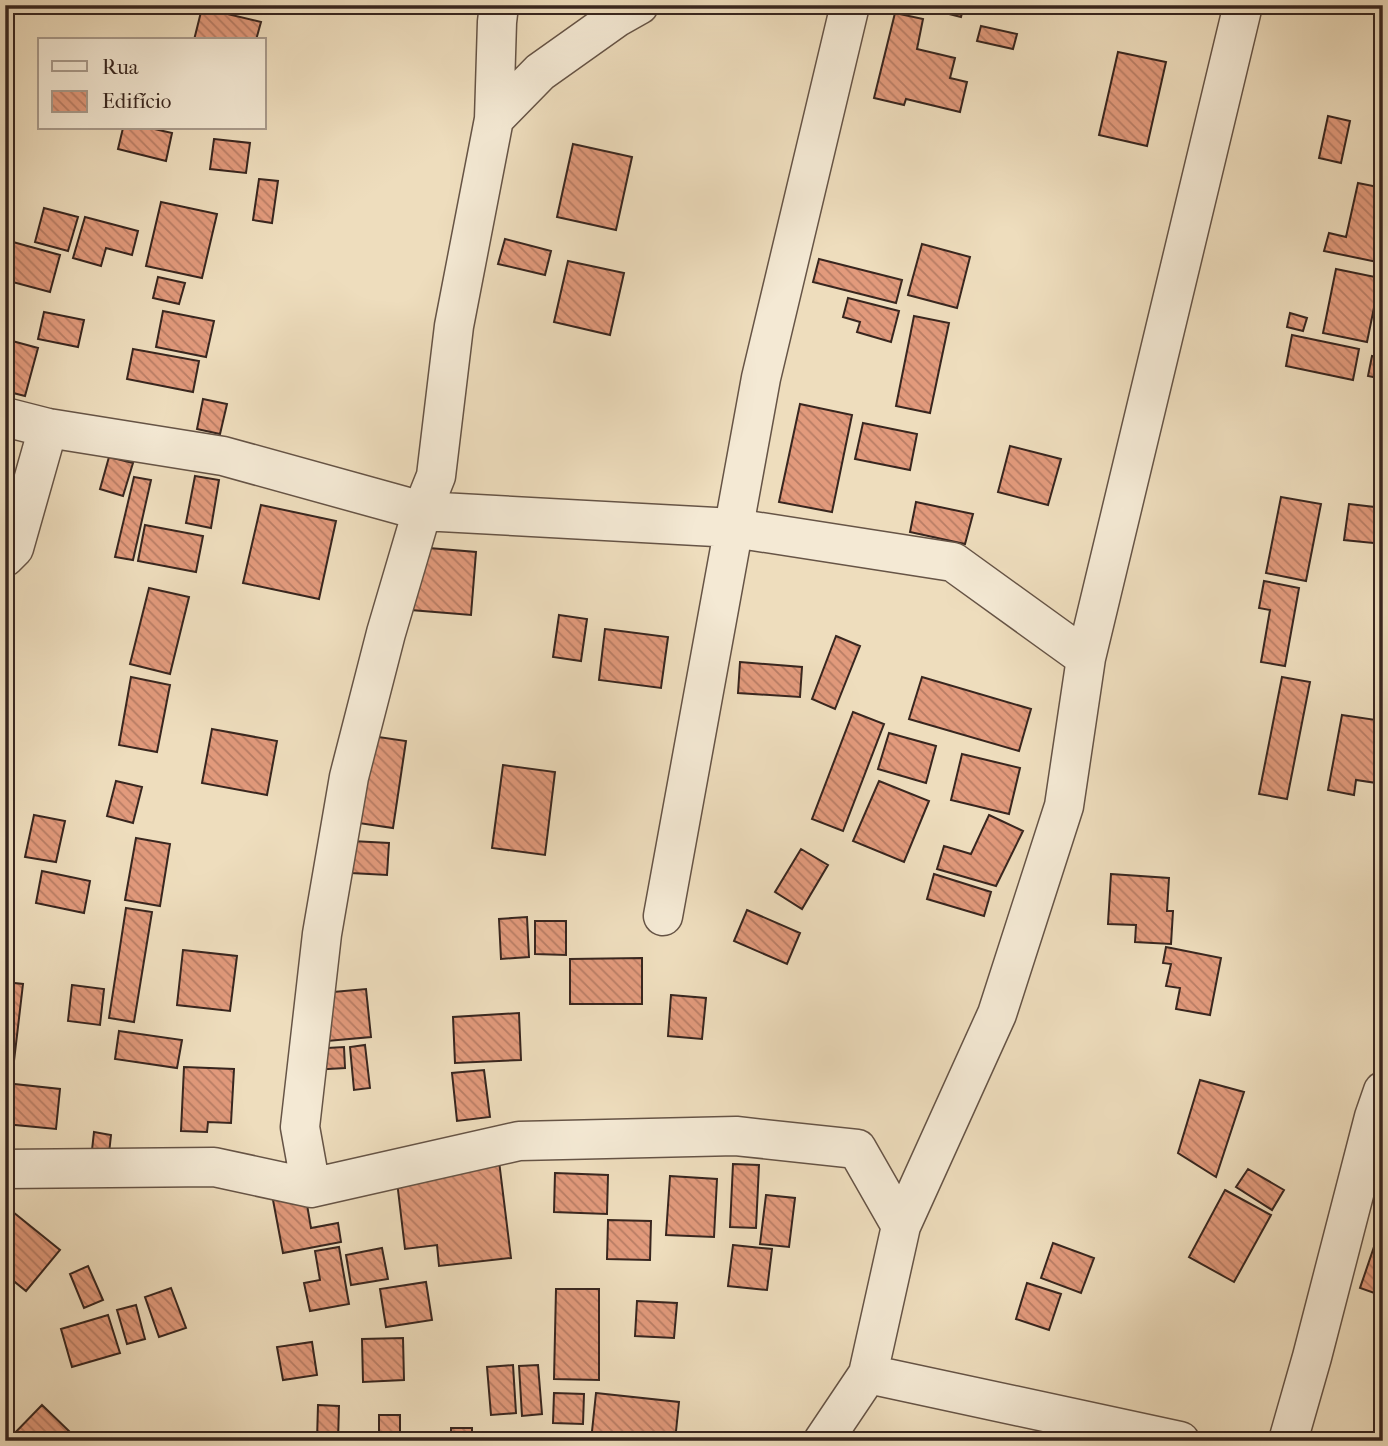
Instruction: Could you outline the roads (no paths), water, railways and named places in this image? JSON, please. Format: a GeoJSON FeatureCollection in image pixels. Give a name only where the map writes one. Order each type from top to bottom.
{"type":"FeatureCollection","features":[{"type":"Feature","properties":{"kind":"street"},"geometry":{"type":"LineString","coordinates":[[311,1188],[300,1127],[322,934],[349,777],[386,634],[422,510],[436,476],[454,326],[494,119],[496,22],[499,5]]}},
{"type":"Feature","properties":{"kind":"street"},"geometry":{"type":"LineString","coordinates":[[494,119],[541,72],[616,18],[639,5]]}},
{"type":"Feature","properties":{"kind":"street"},"geometry":{"type":"LineString","coordinates":[[663,916],[761,378],[850,5]]}},
{"type":"Feature","properties":{"kind":"street"},"geometry":{"type":"LineString","coordinates":[[823,1441],[868,1374],[901,1226],[997,1014],[1064,806],[1086,658],[1243,5]]}},
{"type":"Feature","properties":{"kind":"street"},"geometry":{"type":"LineString","coordinates":[[5,417],[48,428],[223,456],[422,510],[734,528],[953,562],[1086,658]]}},
{"type":"Feature","properties":{"kind":"street"},"geometry":{"type":"LineString","coordinates":[[5,557],[14,548],[48,428]]}},
{"type":"Feature","properties":{"kind":"street"},"geometry":{"type":"LineString","coordinates":[[1288,1441],[1383,1091]]}},
{"type":"Feature","properties":{"kind":"street"},"geometry":{"type":"LineString","coordinates":[[5,1199],[22,1169],[214,1167],[311,1188],[519,1141],[736,1136],[857,1149],[901,1226]]}},
{"type":"Feature","properties":{"kind":"street"},"geometry":{"type":"LineString","coordinates":[[868,1374],[1180,1441]]}}]}
